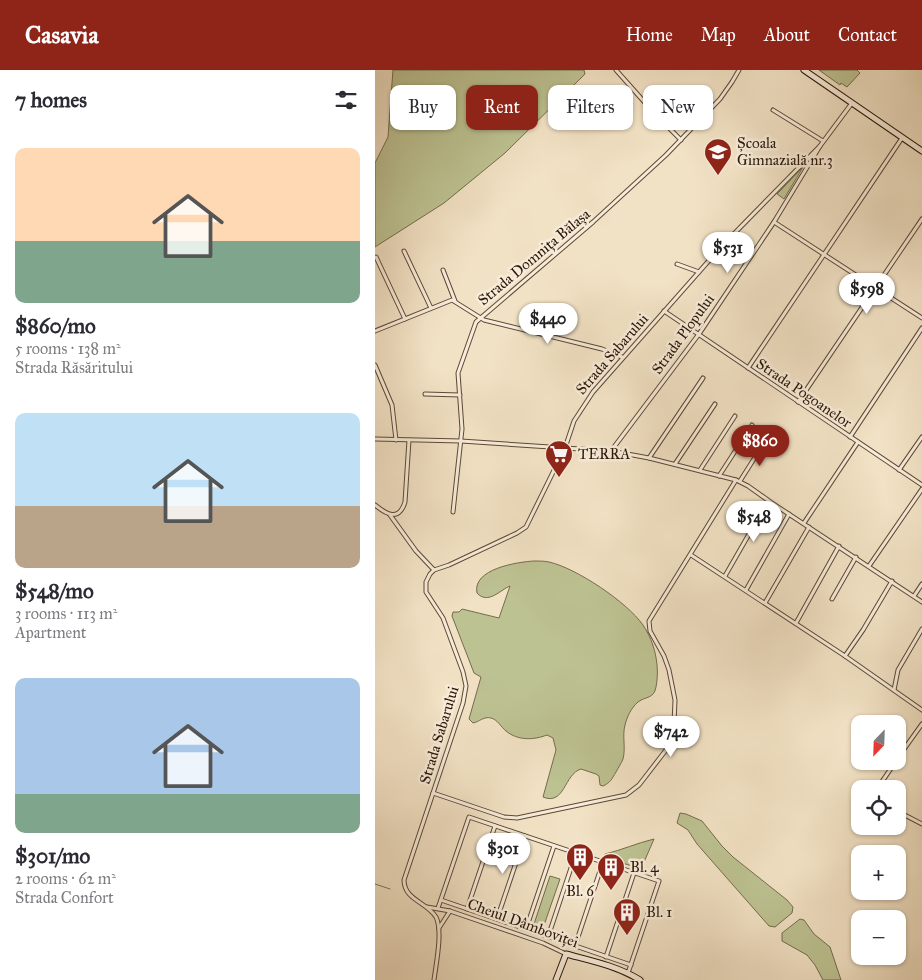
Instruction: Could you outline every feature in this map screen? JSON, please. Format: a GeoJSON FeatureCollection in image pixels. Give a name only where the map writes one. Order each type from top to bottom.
{"type":"FeatureCollection","features":[{"type":"Feature","properties":{"kind":"main road"},"geometry":{"type":"LineString","coordinates":[[803,70],[922,151]]}},
{"type":"Feature","properties":{"kind":"main road"},"geometry":{"type":"LineString","coordinates":[[556,980],[566,954]]}},
{"type":"Feature","properties":{"kind":"main road","name":"Cheiul Dâmboviței"},"geometry":{"type":"LineString","coordinates":[[566,954],[587,958],[628,973],[640,980]]}},
{"type":"Feature","properties":{"kind":"street"},"geometry":{"type":"LineString","coordinates":[[616,70],[649,108],[681,140]]}},
{"type":"Feature","properties":{"kind":"street","name":"Strada Domnița Bălașa"},"geometry":{"type":"LineString","coordinates":[[713,105],[726,91],[739,70]]}},
{"type":"Feature","properties":{"kind":"street","name":"Strada Plopului"},"geometry":{"type":"LineString","coordinates":[[611,451],[699,334],[774,222],[823,141],[853,104]]}},
{"type":"Feature","properties":{"kind":"street"},"geometry":{"type":"LineString","coordinates":[[773,110],[823,141]]}},
{"type":"Feature","properties":{"kind":"street","name":"Strada Domnița Bălașa"},"geometry":{"type":"LineString","coordinates":[[453,512],[462,426],[459,368],[475,325],[480,318],[613,205],[690,130]]}},
{"type":"Feature","properties":{"kind":"street"},"geometry":{"type":"LineString","coordinates":[[749,368],[902,137]]}},
{"type":"Feature","properties":{"kind":"street","name":"Strada Sabarului"},"geometry":{"type":"LineString","coordinates":[[436,918],[407,892],[404,880],[463,703],[466,686],[463,672],[443,618],[425,589],[429,577],[435,570],[526,527],[565,448],[579,411],[601,382],[699,272],[820,146]]}},
{"type":"Feature","properties":{"kind":"street"},"geometry":{"type":"LineString","coordinates":[[803,162],[809,167]]}},
{"type":"Feature","properties":{"kind":"street"},"geometry":{"type":"LineString","coordinates":[[798,402],[922,219]]}},
{"type":"Feature","properties":{"kind":"street"},"geometry":{"type":"LineString","coordinates":[[774,222],[922,318]]}},
{"type":"Feature","properties":{"kind":"street"},"geometry":{"type":"LineString","coordinates":[[404,251],[431,308]]}},
{"type":"Feature","properties":{"kind":"street"},"geometry":{"type":"LineString","coordinates":[[376,257],[405,319]]}},
{"type":"Feature","properties":{"kind":"street"},"geometry":{"type":"LineString","coordinates":[[677,264],[699,272]]}},
{"type":"Feature","properties":{"kind":"street"},"geometry":{"type":"LineString","coordinates":[[443,270],[455,301],[480,318],[602,349],[623,357]]}},
{"type":"Feature","properties":{"kind":"street"},"geometry":{"type":"LineString","coordinates":[[375,331],[431,308],[455,301]]}},
{"type":"Feature","properties":{"kind":"street","name":"Strada Pogoanelor"},"geometry":{"type":"LineString","coordinates":[[664,312],[922,485]]}},
{"type":"Feature","properties":{"kind":"street"},"geometry":{"type":"LineString","coordinates":[[849,437],[922,328]]}},
{"type":"Feature","properties":{"kind":"street"},"geometry":{"type":"LineString","coordinates":[[375,365],[392,405],[396,440]]}},
{"type":"Feature","properties":{"kind":"street"},"geometry":{"type":"LineString","coordinates":[[649,458],[703,378]]}},
{"type":"Feature","properties":{"kind":"street"},"geometry":{"type":"LineString","coordinates":[[425,394],[459,395]]}},
{"type":"Feature","properties":{"kind":"street"},"geometry":{"type":"LineString","coordinates":[[675,464],[715,404]]}},
{"type":"Feature","properties":{"kind":"street"},"geometry":{"type":"LineString","coordinates":[[699,470],[735,416]]}},
{"type":"Feature","properties":{"kind":"street"},"geometry":{"type":"LineString","coordinates":[[719,476],[752,426]]}},
{"type":"Feature","properties":{"kind":"street"},"geometry":{"type":"LineString","coordinates":[[899,470],[922,437]]}},
{"type":"Feature","properties":{"kind":"street"},"geometry":{"type":"LineString","coordinates":[[375,439],[461,441],[611,451],[675,464],[738,481],[922,602]]}},
{"type":"Feature","properties":{"kind":"street"},"geometry":{"type":"LineString","coordinates":[[390,514],[398,513],[404,506],[409,440]]}},
{"type":"Feature","properties":{"kind":"street"},"geometry":{"type":"LineString","coordinates":[[804,523],[858,442]]}},
{"type":"Feature","properties":{"kind":"street"},"geometry":{"type":"LineString","coordinates":[[433,794],[504,817],[517,818],[619,797],[635,788],[666,750],[671,738],[675,718],[675,700],[671,678],[664,656],[650,631],[649,621],[738,481],[764,444]]}},
{"type":"Feature","properties":{"kind":"street"},"geometry":{"type":"LineString","coordinates":[[869,566],[922,489]]}},
{"type":"Feature","properties":{"kind":"street"},"geometry":{"type":"LineString","coordinates":[[725,576],[768,501]]}},
{"type":"Feature","properties":{"kind":"street"},"geometry":{"type":"LineString","coordinates":[[375,505],[390,514],[416,552],[435,570]]}},
{"type":"Feature","properties":{"kind":"street"},"geometry":{"type":"LineString","coordinates":[[746,590],[789,514]]}},
{"type":"Feature","properties":{"kind":"street"},"geometry":{"type":"LineString","coordinates":[[765,603],[809,527]]}},
{"type":"Feature","properties":{"kind":"street"},"geometry":{"type":"LineString","coordinates":[[796,624],[839,546]]}},
{"type":"Feature","properties":{"kind":"street"},"geometry":{"type":"LineString","coordinates":[[691,555],[845,656],[922,710]]}},
{"type":"Feature","properties":{"kind":"street"},"geometry":{"type":"LineString","coordinates":[[832,599],[856,557]]}},
{"type":"Feature","properties":{"kind":"street"},"geometry":{"type":"LineString","coordinates":[[845,656],[892,581]]}},
{"type":"Feature","properties":{"kind":"street"},"geometry":{"type":"LineString","coordinates":[[914,596],[922,584]]}},
{"type":"Feature","properties":{"kind":"street"},"geometry":{"type":"LineString","coordinates":[[894,690],[898,670],[922,629]]}},
{"type":"Feature","properties":{"kind":"street"},"geometry":{"type":"LineString","coordinates":[[906,747],[922,724]]}},
{"type":"Feature","properties":{"kind":"street"},"geometry":{"type":"LineString","coordinates":[[906,816],[922,824]]}},
{"type":"Feature","properties":{"kind":"street"},"geometry":{"type":"LineString","coordinates":[[438,908],[469,817],[603,862],[659,882],[628,973]]}},
{"type":"Feature","properties":{"kind":"street"},"geometry":{"type":"LineString","coordinates":[[467,909],[495,826]]}},
{"type":"Feature","properties":{"kind":"street"},"geometry":{"type":"LineString","coordinates":[[497,919],[525,836]]}},
{"type":"Feature","properties":{"kind":"street"},"geometry":{"type":"LineString","coordinates":[[527,938],[554,846]]}},
{"type":"Feature","properties":{"kind":"street"},"geometry":{"type":"LineString","coordinates":[[548,937],[576,853]]}},
{"type":"Feature","properties":{"kind":"street"},"geometry":{"type":"LineString","coordinates":[[575,946],[603,862]]}},
{"type":"Feature","properties":{"kind":"street"},"geometry":{"type":"LineString","coordinates":[[606,956],[634,873]]}},
{"type":"Feature","properties":{"kind":"street"},"geometry":{"type":"LineString","coordinates":[[441,900],[631,965]]}},
{"type":"Feature","properties":{"kind":"street","name":"Cheiul Dâmboviței"},"geometry":{"type":"LineString","coordinates":[[424,906],[450,911],[566,954]]}},
{"type":"Feature","properties":{"kind":"street"},"geometry":{"type":"LineString","coordinates":[[434,980],[438,929],[436,918],[444,909]]}},
{"type":"Feature","properties":{"kind":"street"},"geometry":{"type":"LineString","coordinates":[[438,929],[450,911]]}},
{"type":"Feature","properties":{"kind":"green space"},"geometry":{"type":"Polygon","coordinates":[[[393,70],[584,70],[585,74],[574,85],[548,85],[548,111],[538,120],[538,85],[466,85],[466,130],[528,130],[505,153],[444,203],[375,247],[375,163],[388,137],[390,110],[390,130],[456,130],[456,85],[392,85],[393,70]]]}},
{"type":"Feature","properties":{"kind":"green space"},"geometry":{"type":"Polygon","coordinates":[[[819,70],[857,70],[860,73],[847,87],[841,83],[840,85],[819,70]]]}},
{"type":"Feature","properties":{"kind":"green space"},"geometry":{"type":"Polygon","coordinates":[[[803,167],[784,199],[777,194],[803,167]]]}},
{"type":"Feature","properties":{"kind":"green space"},"geometry":{"type":"Polygon","coordinates":[[[534,561],[549,562],[573,571],[600,587],[625,606],[643,625],[651,639],[657,663],[655,691],[652,695],[638,702],[630,713],[624,729],[623,759],[611,780],[603,786],[600,785],[599,776],[581,769],[575,772],[556,797],[550,799],[543,797],[556,750],[553,738],[547,735],[531,739],[516,737],[491,718],[473,723],[469,719],[481,677],[474,673],[452,616],[453,612],[459,612],[462,609],[499,618],[510,586],[494,596],[485,598],[477,593],[477,585],[481,578],[497,568],[534,561]]]}},
{"type":"Feature","properties":{"kind":"green space"},"geometry":{"type":"Polygon","coordinates":[[[680,813],[702,821],[733,857],[787,900],[793,907],[792,913],[775,927],[769,926],[697,844],[688,830],[677,823],[680,813]]]}},
{"type":"Feature","properties":{"kind":"green space"},"geometry":{"type":"Polygon","coordinates":[[[654,839],[641,869],[604,857],[605,854],[654,839]]]}},
{"type":"Feature","properties":{"kind":"green space"},"geometry":{"type":"Polygon","coordinates":[[[550,876],[560,879],[543,928],[534,924],[550,876]]]}},
{"type":"Feature","properties":{"kind":"green space"},"geometry":{"type":"Polygon","coordinates":[[[800,919],[804,920],[814,934],[830,947],[841,980],[823,980],[807,955],[782,941],[782,933],[800,919]]]}},
{"type":"Feature","properties":{"kind":"waterway"},"geometry":{"type":"LineString","coordinates":[[375,884],[390,889]]}},
{"type":"Feature","properties":{"kind":"place","name":"Școala Gimnazială nr.3"},"geometry":{"type":"Point","coordinates":[718,176]}},
{"type":"Feature","properties":{"kind":"place","name":"TERRA"},"geometry":{"type":"Point","coordinates":[559,478]}},
{"type":"Feature","properties":{"kind":"place","name":"Bl. 6"},"geometry":{"type":"Point","coordinates":[580,881]}},
{"type":"Feature","properties":{"kind":"place","name":"Bl. 4"},"geometry":{"type":"Point","coordinates":[611,891]}},
{"type":"Feature","properties":{"kind":"place","name":"Bl. 1"},"geometry":{"type":"Point","coordinates":[627,936]}}]}
